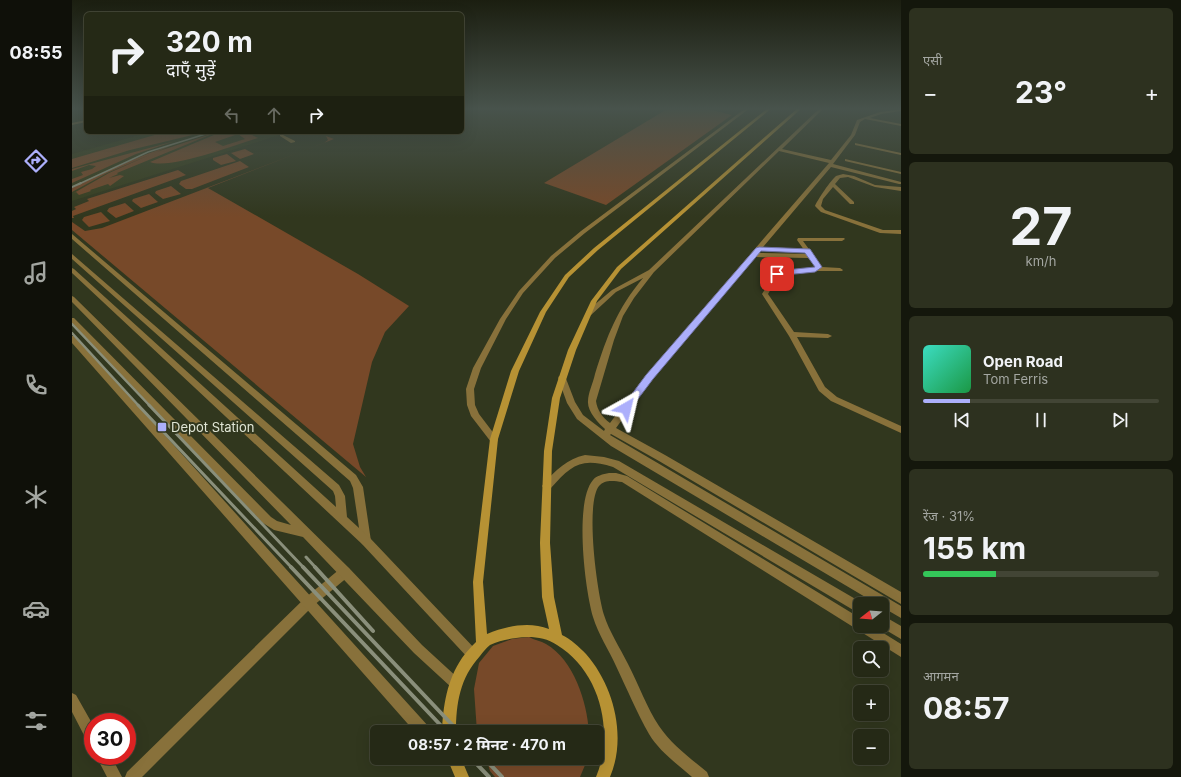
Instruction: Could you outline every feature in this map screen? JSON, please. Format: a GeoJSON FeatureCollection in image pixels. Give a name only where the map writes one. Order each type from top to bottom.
{"type":"FeatureCollection","features":[{"type":"Feature","properties":{"kind":"main road"},"geometry":{"type":"LineString","coordinates":[[482,644],[478,582],[494,439],[515,371],[543,312],[568,276],[596,249],[725,144]]}},
{"type":"Feature","properties":{"kind":"main road"},"geometry":{"type":"LineString","coordinates":[[557,638],[548,597],[545,543],[548,451],[555,405],[562,378],[572,350],[594,301],[619,268],[759,144]]}},
{"type":"Feature","properties":{"kind":"main road"},"geometry":{"type":"LineString","coordinates":[[449,725],[449,706],[455,683],[465,664],[482,644],[496,636],[516,631],[536,631],[557,638],[578,652],[595,674],[607,702],[612,733],[606,776]]}},
{"type":"Feature","properties":{"kind":"main road"},"geometry":{"type":"LineString","coordinates":[[457,765],[461,776]]}},
{"type":"Feature","properties":{"kind":"street"},"geometry":{"type":"LineString","coordinates":[[494,439],[475,416],[471,405],[470,389],[477,368],[503,319],[521,292],[553,257],[578,236],[700,144]]}},
{"type":"Feature","properties":{"kind":"street"},"geometry":{"type":"LineString","coordinates":[[608,433],[596,415],[592,401],[604,360],[626,305],[652,271],[785,144]]}},
{"type":"Feature","properties":{"kind":"street"},"geometry":{"type":"LineString","coordinates":[[608,433],[649,377],[757,252],[846,144]]}},
{"type":"Feature","properties":{"kind":"street"},"geometry":{"type":"LineString","coordinates":[[858,144],[901,154]]}},
{"type":"Feature","properties":{"kind":"street"},"geometry":{"type":"LineString","coordinates":[[779,150],[831,163],[901,184]]}},
{"type":"Feature","properties":{"kind":"street"},"geometry":{"type":"LineString","coordinates":[[846,160],[901,173]]}},
{"type":"Feature","properties":{"kind":"street"},"geometry":{"type":"LineString","coordinates":[[901,189],[891,186],[874,186],[844,175],[838,177],[832,184],[818,206],[823,211],[882,232],[901,232]]}},
{"type":"Feature","properties":{"kind":"street"},"geometry":{"type":"LineString","coordinates":[[832,184],[852,203]]}},
{"type":"Feature","properties":{"kind":"street"},"geometry":{"type":"LineString","coordinates":[[72,236],[353,478],[358,487],[366,541]]}},
{"type":"Feature","properties":{"kind":"street"},"geometry":{"type":"LineString","coordinates":[[818,269],[800,239],[842,239]]}},
{"type":"Feature","properties":{"kind":"street"},"geometry":{"type":"LineString","coordinates":[[757,252],[809,253]]}},
{"type":"Feature","properties":{"kind":"street"},"geometry":{"type":"LineString","coordinates":[[72,256],[336,488],[340,496],[342,518]]}},
{"type":"Feature","properties":{"kind":"street"},"geometry":{"type":"LineString","coordinates":[[840,270],[818,269],[777,274],[766,292],[767,297],[791,334],[822,389],[827,394],[901,430]]}},
{"type":"Feature","properties":{"kind":"street"},"geometry":{"type":"LineString","coordinates":[[72,270],[366,541],[473,655]]}},
{"type":"Feature","properties":{"kind":"street"},"geometry":{"type":"LineString","coordinates":[[589,313],[614,291],[652,271]]}},
{"type":"Feature","properties":{"kind":"street"},"geometry":{"type":"LineString","coordinates":[[72,298],[306,534],[346,572],[418,649],[455,683]]}},
{"type":"Feature","properties":{"kind":"street"},"geometry":{"type":"LineString","coordinates":[[72,320],[267,520],[274,525],[306,534]]}},
{"type":"Feature","properties":{"kind":"street"},"geometry":{"type":"LineString","coordinates":[[791,334],[828,336]]}},
{"type":"Feature","properties":{"kind":"street"},"geometry":{"type":"LineString","coordinates":[[72,338],[418,725]]}},
{"type":"Feature","properties":{"kind":"street"},"geometry":{"type":"LineString","coordinates":[[562,378],[571,403],[582,419],[608,433],[695,491],[901,612]]}},
{"type":"Feature","properties":{"kind":"street"},"geometry":{"type":"LineString","coordinates":[[582,419],[596,415]]}},
{"type":"Feature","properties":{"kind":"street"},"geometry":{"type":"LineString","coordinates":[[608,433],[617,434],[662,458],[901,598]]}},
{"type":"Feature","properties":{"kind":"street"},"geometry":{"type":"LineString","coordinates":[[547,486],[564,467],[577,461],[590,458],[601,459],[616,464],[673,503],[853,619]]}},
{"type":"Feature","properties":{"kind":"street"},"geometry":{"type":"LineString","coordinates":[[662,458],[695,491]]}},
{"type":"Feature","properties":{"kind":"street"},"geometry":{"type":"LineString","coordinates":[[702,777],[672,752],[654,730],[599,618],[595,607],[590,567],[588,529],[589,509],[594,484],[608,477],[624,479],[673,503],[853,604]]}},
{"type":"Feature","properties":{"kind":"street"},"geometry":{"type":"LineString","coordinates":[[132,777],[309,602],[346,572]]}},
{"type":"Feature","properties":{"kind":"street"},"geometry":{"type":"LineString","coordinates":[[889,625],[901,633]]}},
{"type":"Feature","properties":{"kind":"street"},"geometry":{"type":"LineString","coordinates":[[875,633],[901,651]]}},
{"type":"Feature","properties":{"kind":"street"},"geometry":{"type":"LineString","coordinates":[[72,699],[84,721]]}},
{"type":"Feature","properties":{"kind":"street"},"geometry":{"type":"LineString","coordinates":[[108,765],[115,777]]}},
{"type":"Feature","properties":{"kind":"street"},"geometry":{"type":"LineString","coordinates":[[452,765],[461,776]]}},
{"type":"Feature","properties":{"kind":"shaded area"},"geometry":{"type":"Polygon","coordinates":[[[107,144],[250,144],[72,201],[72,154],[107,144]]]}},
{"type":"Feature","properties":{"kind":"shaded area"},"geometry":{"type":"Polygon","coordinates":[[[123,144],[154,144],[72,168],[72,159],[123,144]]]}},
{"type":"Feature","properties":{"kind":"shaded area"},"geometry":{"type":"Polygon","coordinates":[[[165,144],[136,154],[72,183],[72,179],[83,175],[81,172],[92,169],[96,166],[89,165],[72,171],[72,169],[165,144]]]}},
{"type":"Feature","properties":{"kind":"shaded area"},"geometry":{"type":"Polygon","coordinates":[[[174,144],[107,173],[72,192],[72,188],[97,176],[174,144]]]}},
{"type":"Feature","properties":{"kind":"shaded area"},"geometry":{"type":"Polygon","coordinates":[[[180,144],[187,144],[117,173],[118,174],[109,178],[120,175],[124,176],[110,186],[108,184],[79,195],[76,192],[72,194],[109,173],[156,152],[180,144]]]}},
{"type":"Feature","properties":{"kind":"shaded area"},"geometry":{"type":"Polygon","coordinates":[[[192,144],[220,144],[223,146],[239,144],[187,160],[159,164],[150,162],[192,144]]]}},
{"type":"Feature","properties":{"kind":"shaded area"},"geometry":{"type":"Polygon","coordinates":[[[609,144],[691,144],[606,205],[544,183],[609,144]]]}},
{"type":"Feature","properties":{"kind":"shaded area"},"geometry":{"type":"Polygon","coordinates":[[[245,149],[254,154],[240,159],[231,153],[245,149]]]}},
{"type":"Feature","properties":{"kind":"shaded area"},"geometry":{"type":"Polygon","coordinates":[[[306,150],[208,188],[358,274],[409,306],[385,332],[372,362],[353,444],[360,467],[366,477],[72,230],[72,222],[85,231],[102,228],[306,150]]]}},
{"type":"Feature","properties":{"kind":"shaded area"},"geometry":{"type":"Polygon","coordinates":[[[227,154],[236,161],[221,165],[213,160],[213,158],[227,154]]]}},
{"type":"Feature","properties":{"kind":"shaded area"},"geometry":{"type":"Polygon","coordinates":[[[240,161],[249,167],[192,189],[186,189],[179,184],[181,181],[240,161]]]}},
{"type":"Feature","properties":{"kind":"shaded area"},"geometry":{"type":"Polygon","coordinates":[[[178,170],[186,175],[73,216],[74,218],[72,218],[72,211],[76,209],[74,207],[89,201],[87,199],[178,170]]]}},
{"type":"Feature","properties":{"kind":"shaded area"},"geometry":{"type":"Polygon","coordinates":[[[171,186],[181,194],[163,199],[155,193],[156,191],[171,186]]]}},
{"type":"Feature","properties":{"kind":"shaded area"},"geometry":{"type":"Polygon","coordinates":[[[149,194],[158,202],[141,208],[132,201],[133,199],[149,194]]]}},
{"type":"Feature","properties":{"kind":"shaded area"},"geometry":{"type":"Polygon","coordinates":[[[125,203],[134,211],[116,218],[107,211],[109,208],[125,203]]]}},
{"type":"Feature","properties":{"kind":"shaded area"},"geometry":{"type":"Polygon","coordinates":[[[101,212],[110,221],[89,227],[82,220],[84,217],[101,212]]]}},
{"type":"Feature","properties":{"kind":"shaded area"},"geometry":{"type":"Polygon","coordinates":[[[529,637],[544,643],[556,651],[564,660],[582,695],[588,725],[477,725],[474,689],[479,663],[493,646],[512,639],[529,637]]]}},
{"type":"Feature","properties":{"kind":"shaded area"},"geometry":{"type":"Polygon","coordinates":[[[488,765],[585,765],[580,777],[495,777],[490,771],[488,765]]]}},
{"type":"Feature","properties":{"kind":"railway"},"geometry":{"type":"LineString","coordinates":[[79,184],[148,152],[173,144]]}},
{"type":"Feature","properties":{"kind":"railway"},"geometry":{"type":"LineString","coordinates":[[72,187],[81,183]]}},
{"type":"Feature","properties":{"kind":"railway"},"geometry":{"type":"LineString","coordinates":[[72,324],[150,406]]}},
{"type":"Feature","properties":{"kind":"railway"},"geometry":{"type":"LineString","coordinates":[[72,333],[139,406]]}},
{"type":"Feature","properties":{"kind":"railway"},"geometry":{"type":"LineString","coordinates":[[138,405],[292,568]]}},
{"type":"Feature","properties":{"kind":"railway"},"geometry":{"type":"LineString","coordinates":[[149,405],[304,568]]}},
{"type":"Feature","properties":{"kind":"railway"},"geometry":{"type":"LineString","coordinates":[[306,557],[316,568]]}},
{"type":"Feature","properties":{"kind":"railway"},"geometry":{"type":"LineString","coordinates":[[291,567],[440,725]]}},
{"type":"Feature","properties":{"kind":"railway"},"geometry":{"type":"LineString","coordinates":[[303,567],[452,725]]}},
{"type":"Feature","properties":{"kind":"railway"},"geometry":{"type":"LineString","coordinates":[[315,567],[373,631]]}},
{"type":"Feature","properties":{"kind":"railway"},"geometry":{"type":"LineString","coordinates":[[478,765],[489,777]]}},
{"type":"Feature","properties":{"kind":"railway"},"geometry":{"type":"LineString","coordinates":[[491,765],[502,777]]}},
{"type":"Feature","properties":{"kind":"place","name":"Depot Station"},"geometry":{"type":"Point","coordinates":[162,427]}},
{"type":"Feature","properties":{"kind":"route"},"geometry":{"type":"LineString","coordinates":[[626,408],[649,377],[759,249],[808,251],[818,267],[818,269],[815,270],[777,274]]}}]}
